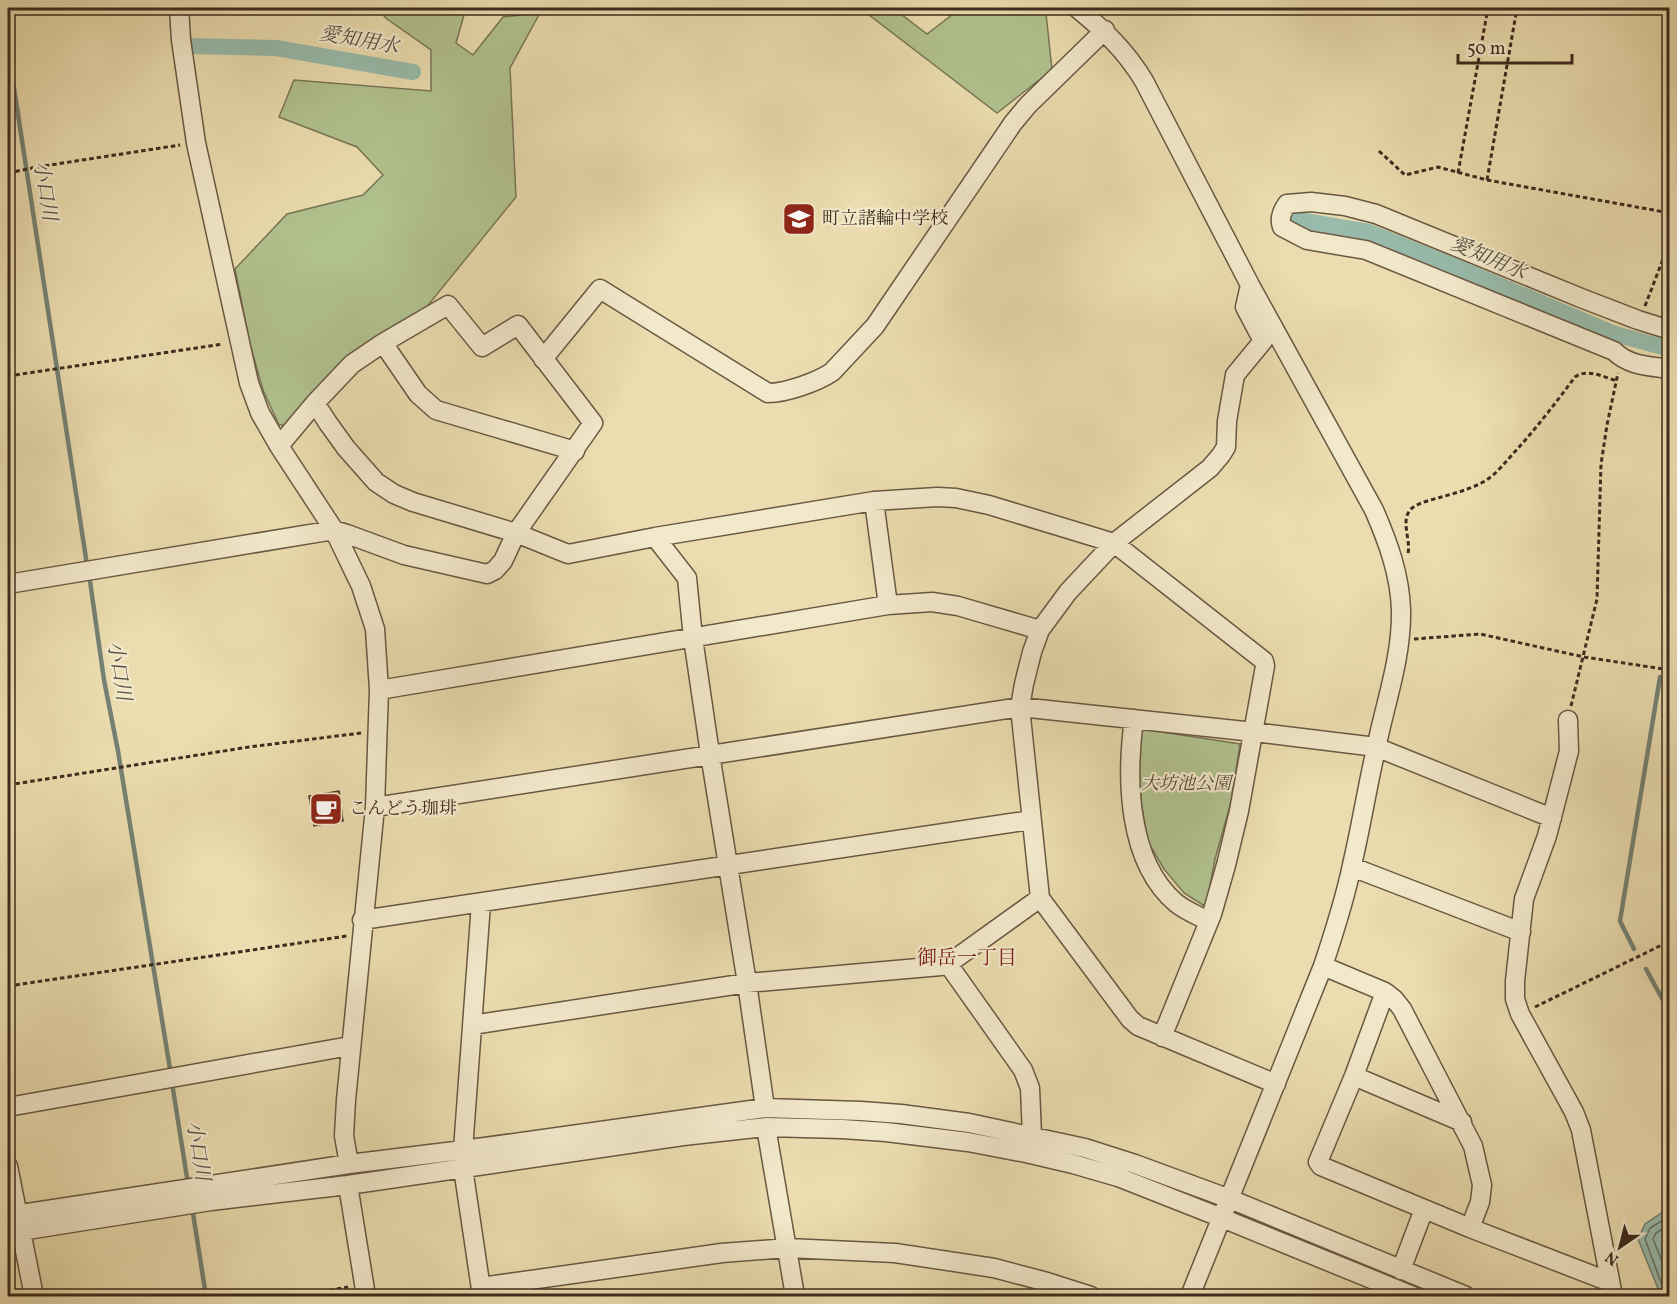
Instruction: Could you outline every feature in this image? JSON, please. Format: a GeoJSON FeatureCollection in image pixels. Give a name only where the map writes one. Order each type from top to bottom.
{"type":"FeatureCollection","features":[{"type":"Feature","properties":{"kind":"street"},"geometry":{"type":"LineString","coordinates":[[179,8],[181,40],[196,143],[249,383],[260,413],[279,446],[334,530],[361,586],[375,629],[379,690],[375,807],[350,1047],[344,1136],[349,1164]]}},
{"type":"Feature","properties":{"kind":"street"},"geometry":{"type":"LineString","coordinates":[[1077,8],[1105,30],[1135,66],[1144,81],[1250,285],[1374,510],[1394,564],[1400,602],[1400,639],[1393,680],[1376,747],[1352,867],[1323,966],[1190,1296]]}},
{"type":"Feature","properties":{"kind":"street"},"geometry":{"type":"LineString","coordinates":[[543,359],[600,289],[768,393],[777,393],[824,377],[832,372],[875,326],[1012,123],[1105,30]]}},
{"type":"Feature","properties":{"kind":"street"},"geometry":{"type":"LineString","coordinates":[[1670,330],[1638,320],[1376,214],[1345,206],[1311,202],[1287,204],[1283,209],[1280,222],[1282,227],[1307,240],[1366,250],[1614,351],[1622,358],[1638,365],[1670,369]]}},
{"type":"Feature","properties":{"kind":"street"},"geometry":{"type":"LineString","coordinates":[[1250,285],[1245,307],[1263,341],[1235,375],[1227,421],[1226,447],[1210,468],[1114,543],[1068,592],[1040,630],[1029,661],[1020,707],[1040,898],[1130,1019],[1138,1026],[1276,1084]]}},
{"type":"Feature","properties":{"kind":"street"},"geometry":{"type":"LineString","coordinates":[[8,584],[334,530],[404,555],[487,574],[495,570],[503,561],[516,532],[593,423],[518,325],[482,346],[448,306],[383,343],[352,364],[279,446]]}},
{"type":"Feature","properties":{"kind":"street"},"geometry":{"type":"LineString","coordinates":[[383,343],[418,394],[436,410],[575,451]]}},
{"type":"Feature","properties":{"kind":"street"},"geometry":{"type":"LineString","coordinates":[[315,403],[328,423],[376,482],[393,494],[516,532],[567,554],[874,501],[937,497],[956,498],[989,505],[1114,543],[1264,661],[1265,666],[1254,732],[1226,865],[1209,921],[1162,1037]]}},
{"type":"Feature","properties":{"kind":"street"},"geometry":{"type":"LineString","coordinates":[[874,501],[888,605]]}},
{"type":"Feature","properties":{"kind":"street"},"geometry":{"type":"LineString","coordinates":[[655,537],[687,578],[693,638],[710,754],[765,1108]]}},
{"type":"Feature","properties":{"kind":"street"},"geometry":{"type":"LineString","coordinates":[[379,690],[888,605],[932,602],[958,606],[1040,630]]}},
{"type":"Feature","properties":{"kind":"street"},"geometry":{"type":"LineString","coordinates":[[375,807],[1020,707],[1376,747],[1552,818]]}},
{"type":"Feature","properties":{"kind":"street"},"geometry":{"type":"LineString","coordinates":[[1134,719],[1130,765],[1138,840],[1144,858],[1164,891],[1185,910],[1209,921]]}},
{"type":"Feature","properties":{"kind":"street"},"geometry":{"type":"LineString","coordinates":[[1568,720],[1569,751],[1552,818],[1524,899],[1515,999],[1520,1014],[1574,1112],[1581,1130],[1611,1289]]}},
{"type":"Feature","properties":{"kind":"street"},"geometry":{"type":"LineString","coordinates":[[362,927],[481,903],[1031,820]]}},
{"type":"Feature","properties":{"kind":"street"},"geometry":{"type":"LineString","coordinates":[[1352,867],[1521,932]]}},
{"type":"Feature","properties":{"kind":"street"},"geometry":{"type":"LineString","coordinates":[[472,1024],[747,983],[948,964],[1040,898]]}},
{"type":"Feature","properties":{"kind":"street"},"geometry":{"type":"LineString","coordinates":[[481,903],[463,1159],[482,1292],[722,1254],[788,1248],[895,1252],[994,1268],[1091,1296]]}},
{"type":"Feature","properties":{"kind":"street"},"geometry":{"type":"LineString","coordinates":[[948,964],[1023,1070],[1030,1088],[1032,1136]]}},
{"type":"Feature","properties":{"kind":"street"},"geometry":{"type":"LineString","coordinates":[[1323,966],[1385,992],[1402,1009],[1473,1146],[1482,1185],[1480,1202],[1470,1228]]}},
{"type":"Feature","properties":{"kind":"street"},"geometry":{"type":"LineString","coordinates":[[1385,992],[1354,1076],[1318,1162],[1321,1166],[1611,1289]]}},
{"type":"Feature","properties":{"kind":"street"},"geometry":{"type":"LineString","coordinates":[[8,1107],[350,1047]]}},
{"type":"Feature","properties":{"kind":"street"},"geometry":{"type":"LineString","coordinates":[[1354,1076],[1462,1122]]}},
{"type":"Feature","properties":{"kind":"street"},"geometry":{"type":"LineString","coordinates":[[14,1224],[118,1199],[348,1185],[463,1159],[765,1108],[901,1114],[969,1123],[1086,1148],[1230,1199],[1466,1296]]}},
{"type":"Feature","properties":{"kind":"street"},"geometry":{"type":"LineString","coordinates":[[766,1127],[795,1296]]}},
{"type":"Feature","properties":{"kind":"street"},"geometry":{"type":"LineString","coordinates":[[14,1224],[126,1215],[210,1193],[349,1164],[463,1159],[766,1127],[842,1129],[968,1142],[1026,1153],[1118,1177],[1222,1218],[1391,1292],[1413,1296]]}},
{"type":"Feature","properties":{"kind":"street"},"geometry":{"type":"LineString","coordinates":[[8,1166],[14,1224],[34,1296]]}},
{"type":"Feature","properties":{"kind":"street"},"geometry":{"type":"LineString","coordinates":[[348,1185],[365,1290]]}},
{"type":"Feature","properties":{"kind":"street"},"geometry":{"type":"LineString","coordinates":[[1401,1270],[1424,1209]]}},
{"type":"Feature","properties":{"kind":"path"},"geometry":{"type":"LineString","coordinates":[[1458,173],[1488,8]]}},
{"type":"Feature","properties":{"kind":"path"},"geometry":{"type":"LineString","coordinates":[[1487,180],[1517,8]]}},
{"type":"Feature","properties":{"kind":"path"},"geometry":{"type":"LineString","coordinates":[[1644,8],[1668,11],[1670,50]]}},
{"type":"Feature","properties":{"kind":"path"},"geometry":{"type":"LineString","coordinates":[[8,173],[196,143]]}},
{"type":"Feature","properties":{"kind":"path"},"geometry":{"type":"LineString","coordinates":[[1378,151],[1405,175],[1438,167],[1487,180],[1670,213]]}},
{"type":"Feature","properties":{"kind":"path"},"geometry":{"type":"LineString","coordinates":[[1638,320],[1670,241]]}},
{"type":"Feature","properties":{"kind":"path"},"geometry":{"type":"LineString","coordinates":[[8,376],[240,341]]}},
{"type":"Feature","properties":{"kind":"path"},"geometry":{"type":"LineString","coordinates":[[1568,720],[1597,598],[1601,464],[1622,358]]}},
{"type":"Feature","properties":{"kind":"path"},"geometry":{"type":"LineString","coordinates":[[1394,564],[1404,562],[1409,552],[1410,543],[1406,521],[1412,508],[1486,481],[1520,446],[1575,377],[1581,373],[1587,372],[1617,381]]}},
{"type":"Feature","properties":{"kind":"path"},"geometry":{"type":"LineString","coordinates":[[1400,639],[1480,634],[1584,657],[1670,670]]}},
{"type":"Feature","properties":{"kind":"path"},"geometry":{"type":"LineString","coordinates":[[8,785],[249,747],[378,731]]}},
{"type":"Feature","properties":{"kind":"path"},"geometry":{"type":"LineString","coordinates":[[8,986],[362,927]]}},
{"type":"Feature","properties":{"kind":"path"},"geometry":{"type":"LineString","coordinates":[[1520,1014],[1670,941]]}},
{"type":"Feature","properties":{"kind":"path"},"geometry":{"type":"LineString","coordinates":[[300,1296],[365,1290]]}},
{"type":"Feature","properties":{"kind":"green space"},"geometry":{"type":"Polygon","coordinates":[[[376,8],[466,8],[456,43],[473,55],[503,17],[540,13],[510,68],[516,197],[425,309],[288,425],[279,425],[263,390],[250,344],[235,269],[287,214],[363,195],[383,175],[357,147],[279,117],[294,80],[431,91],[431,50],[387,19],[376,8]]]}},
{"type":"Feature","properties":{"kind":"green space"},"geometry":{"type":"Polygon","coordinates":[[[860,8],[893,8],[927,34],[961,8],[1041,8],[1046,13],[1052,70],[997,113],[860,8]]]}},
{"type":"Feature","properties":{"kind":"green space","name":"大坊池公園"},"geometry":{"type":"Polygon","coordinates":[[[1142,729],[1240,744],[1231,802],[1215,859],[1206,907],[1184,893],[1164,869],[1148,842],[1141,802],[1137,738],[1142,729]]]}},
{"type":"Feature","properties":{"kind":"water"},"geometry":{"type":"Polygon","coordinates":[[[1669,1208],[1669,1296],[1661,1296],[1638,1239],[1645,1224],[1669,1208]]]}},
{"type":"Feature","properties":{"kind":"building","name":"こんどう珈琲"},"geometry":{"type":"Polygon","coordinates":[[[339,791],[343,821],[314,826],[309,796],[339,791]]]}},
{"type":"Feature","properties":{"kind":"waterway","name":"愛知用水"},"geometry":{"type":"LineString","coordinates":[[190,46],[276,48],[413,72]]}},
{"type":"Feature","properties":{"kind":"waterway","name":"小口川"},"geometry":{"type":"LineString","coordinates":[[8,49],[87,565]]}},
{"type":"Feature","properties":{"kind":"waterway","name":"愛知用水"},"geometry":{"type":"LineString","coordinates":[[1287,218],[1369,232],[1615,334],[1670,349]]}},
{"type":"Feature","properties":{"kind":"waterway","name":"小口川"},"geometry":{"type":"LineString","coordinates":[[89,574],[104,680],[118,751],[171,1075]]}},
{"type":"Feature","properties":{"kind":"waterway"},"geometry":{"type":"LineString","coordinates":[[1664,663],[1670,626]]}},
{"type":"Feature","properties":{"kind":"waterway"},"geometry":{"type":"LineString","coordinates":[[1634,949],[1620,921],[1660,677]]}},
{"type":"Feature","properties":{"kind":"waterway"},"geometry":{"type":"LineString","coordinates":[[1646,969],[1670,1013]]}},
{"type":"Feature","properties":{"kind":"waterway","name":"小口川"},"geometry":{"type":"LineString","coordinates":[[172,1083],[188,1184]]}},
{"type":"Feature","properties":{"kind":"waterway","name":"小口川"},"geometry":{"type":"LineString","coordinates":[[192,1207],[206,1296]]}},
{"type":"Feature","properties":{"kind":"place","name":"町立諸輪中学校"},"geometry":{"type":"Point","coordinates":[799,219]}},
{"type":"Feature","properties":{"kind":"place","name":"こんどう珈琲"},"geometry":{"type":"Point","coordinates":[326,809]}},
{"type":"Feature","properties":{"kind":"district","name":"御岳一丁目"},"geometry":{"type":"Point","coordinates":[967,959]}}]}
